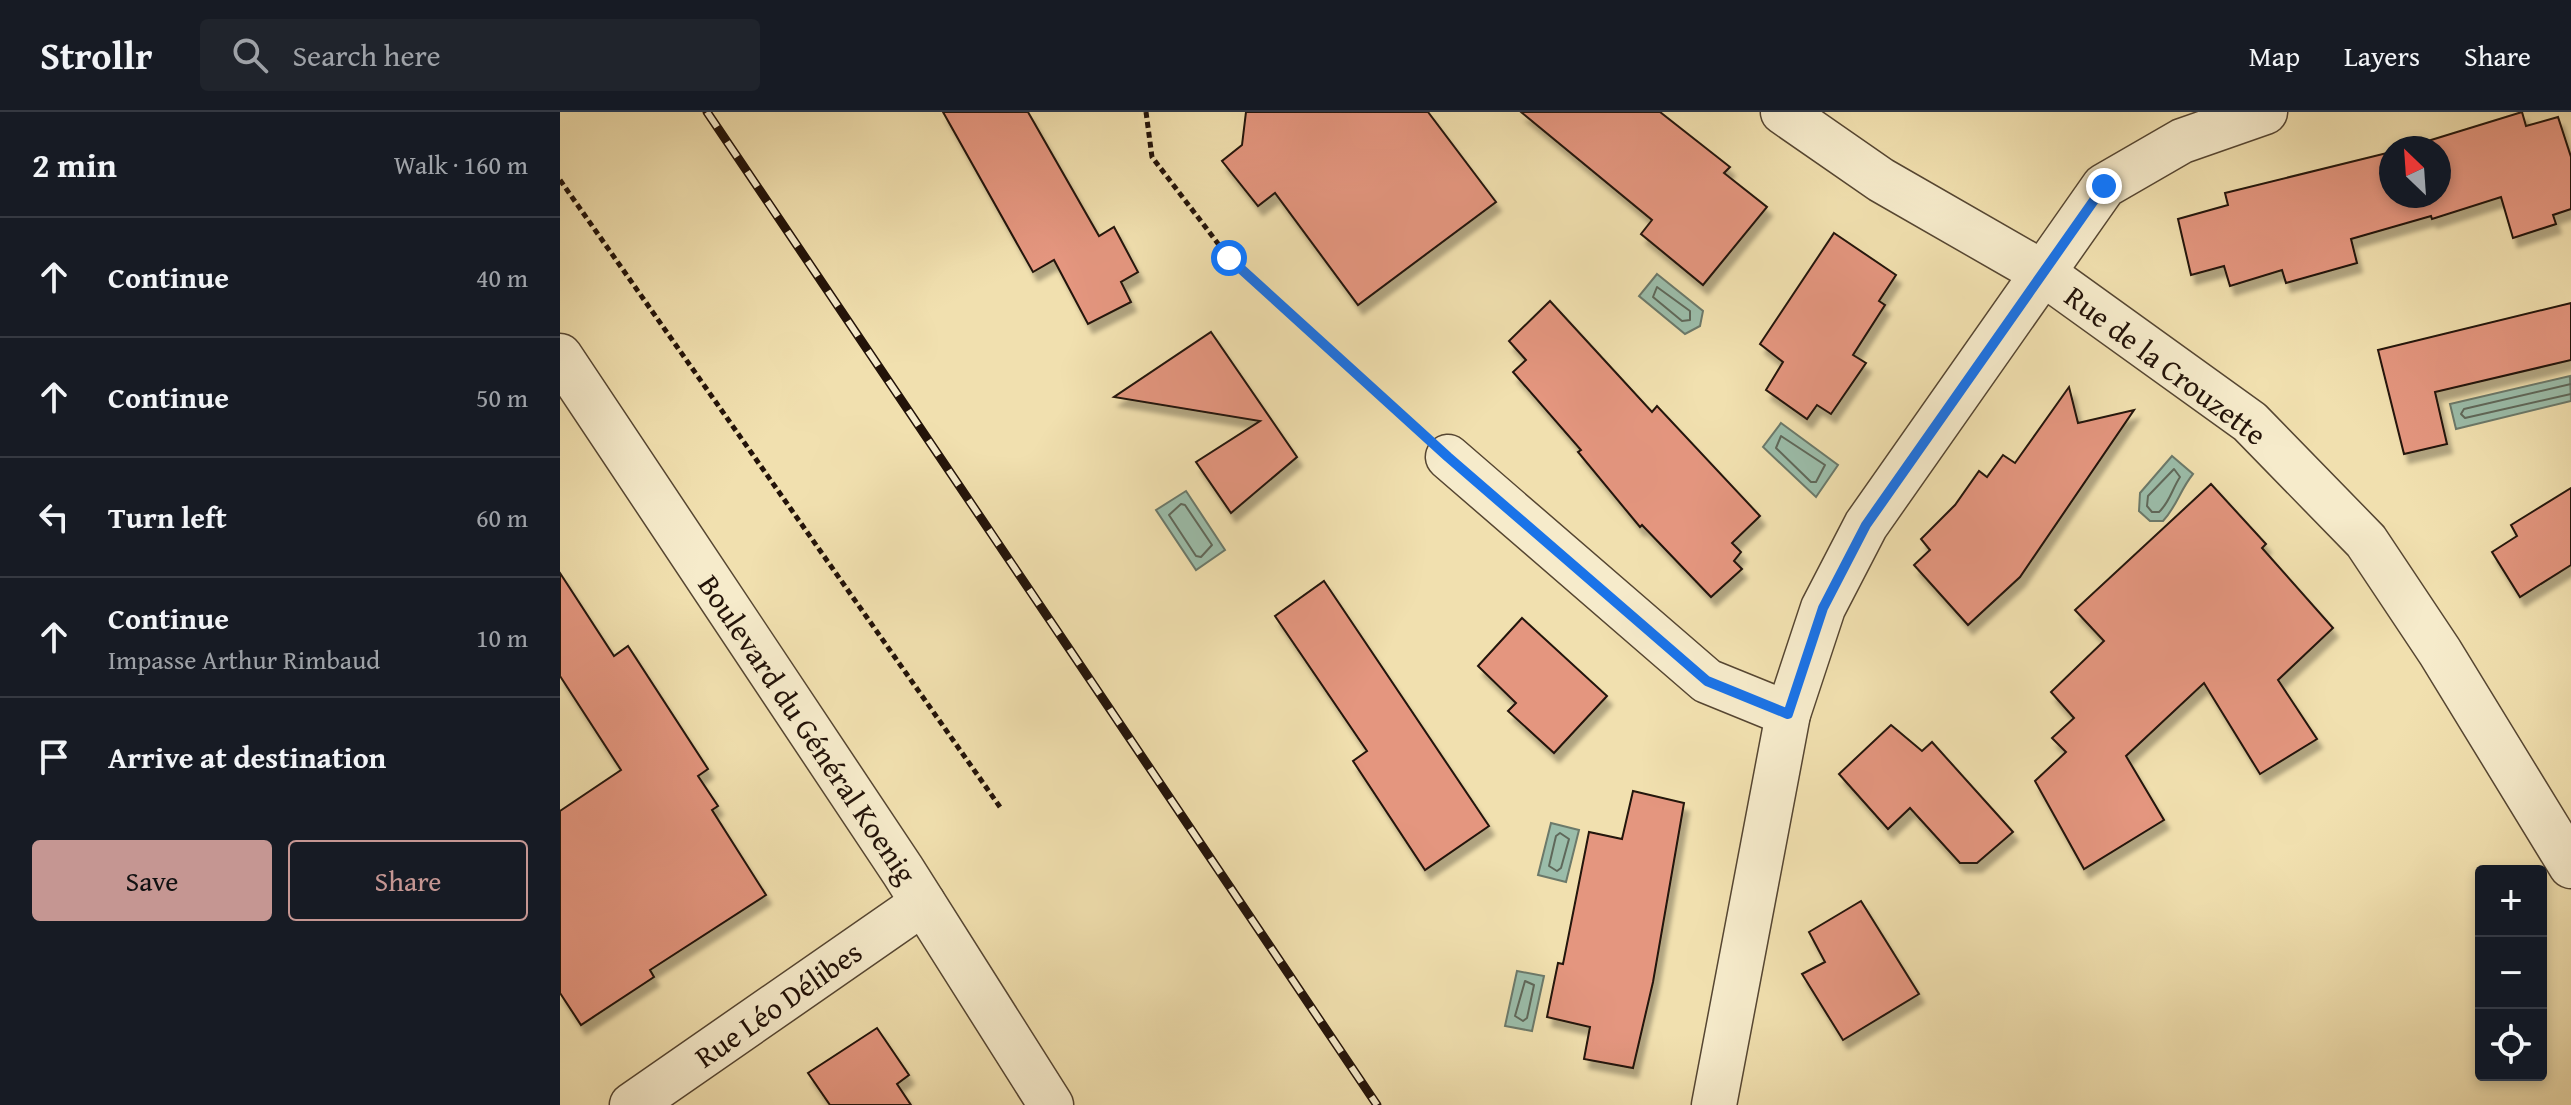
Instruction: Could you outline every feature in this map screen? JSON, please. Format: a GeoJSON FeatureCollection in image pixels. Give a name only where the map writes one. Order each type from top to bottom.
{"type":"FeatureCollection","features":[{"type":"Feature","properties":{"kind":"street","name":"Rue de la Crouzette"},"geometry":{"type":"LineString","coordinates":[[1783,112],[1881,180],[2043,273],[2250,422],[2366,541],[2440,652],[2571,866]]}},
{"type":"Feature","properties":{"kind":"street"},"geometry":{"type":"LineString","coordinates":[[1714,1105],[1788,714],[1823,608],[1866,525],[2104,186],[2182,141],[2265,112]]}},
{"type":"Feature","properties":{"kind":"street","name":"Boulevard du Général Koenig"},"geometry":{"type":"LineString","coordinates":[[560,356],[923,903],[1051,1105]]}},
{"type":"Feature","properties":{"kind":"street"},"geometry":{"type":"LineString","coordinates":[[1448,457],[1707,681],[1788,714]]}},
{"type":"Feature","properties":{"kind":"street","name":"Rue Léo Délibes"},"geometry":{"type":"LineString","coordinates":[[632,1105],[923,903]]}},
{"type":"Feature","properties":{"kind":"path"},"geometry":{"type":"LineString","coordinates":[[1146,112],[1152,157],[1229,258],[1448,457]]}},
{"type":"Feature","properties":{"kind":"path"},"geometry":{"type":"LineString","coordinates":[[560,180],[1000,807]]}},
{"type":"Feature","properties":{"kind":"water"},"geometry":{"type":"Polygon","coordinates":[[[1657,274],[1703,311],[1700,326],[1685,334],[1639,296],[1657,274]]]}},
{"type":"Feature","properties":{"kind":"water"},"geometry":{"type":"Polygon","coordinates":[[[2570,376],[2571,401],[2456,429],[2450,404],[2570,376]]]}},
{"type":"Feature","properties":{"kind":"water"},"geometry":{"type":"Polygon","coordinates":[[[1781,423],[1838,465],[1816,497],[1763,447],[1781,423]]]}},
{"type":"Feature","properties":{"kind":"water"},"geometry":{"type":"Polygon","coordinates":[[[2172,456],[2193,474],[2163,521],[2150,521],[2139,511],[2140,493],[2172,456]]]}},
{"type":"Feature","properties":{"kind":"water"},"geometry":{"type":"Polygon","coordinates":[[[1186,491],[1225,550],[1196,570],[1156,510],[1186,491]]]}},
{"type":"Feature","properties":{"kind":"water"},"geometry":{"type":"Polygon","coordinates":[[[1551,823],[1579,830],[1566,882],[1538,875],[1551,823]]]}},
{"type":"Feature","properties":{"kind":"water"},"geometry":{"type":"Polygon","coordinates":[[[1517,971],[1544,976],[1532,1031],[1505,1026],[1517,971]]]}},
{"type":"Feature","properties":{"kind":"building"},"geometry":{"type":"Polygon","coordinates":[[[943,112],[1028,112],[1099,236],[1114,227],[1138,272],[1121,282],[1131,302],[1088,324],[1054,260],[1033,272],[943,112]]]}},
{"type":"Feature","properties":{"kind":"building"},"geometry":{"type":"Polygon","coordinates":[[[1246,112],[1428,112],[1496,202],[1358,305],[1275,193],[1258,206],[1222,161],[1242,145],[1246,112]]]}},
{"type":"Feature","properties":{"kind":"building"},"geometry":{"type":"Polygon","coordinates":[[[1521,112],[1660,112],[1730,167],[1724,173],[1767,207],[1703,285],[1641,234],[1652,220],[1521,112]]]}},
{"type":"Feature","properties":{"kind":"building"},"geometry":{"type":"Polygon","coordinates":[[[2522,112],[2526,126],[2558,117],[2571,157],[2571,209],[2553,215],[2556,224],[2513,238],[2501,197],[2432,219],[2431,216],[2351,239],[2357,263],[2286,283],[2282,270],[2230,286],[2224,266],[2191,275],[2178,219],[2228,205],[2225,193],[2379,155],[2379,208],[2451,208],[2451,136],[2444,136],[2522,112]]]}},
{"type":"Feature","properties":{"kind":"building"},"geometry":{"type":"Polygon","coordinates":[[[1834,233],[1896,275],[1879,301],[1885,305],[1853,355],[1866,363],[1831,414],[1817,405],[1807,419],[1766,390],[1783,362],[1760,344],[1834,233]]]}},
{"type":"Feature","properties":{"kind":"building"},"geometry":{"type":"Polygon","coordinates":[[[1550,301],[1652,412],[1657,406],[1760,516],[1732,543],[1741,552],[1734,561],[1742,569],[1711,597],[1642,525],[1640,527],[1578,452],[1581,450],[1513,372],[1526,360],[1509,341],[1550,301]]]}},
{"type":"Feature","properties":{"kind":"building"},"geometry":{"type":"Polygon","coordinates":[[[2571,303],[2571,360],[2435,392],[2447,444],[2404,454],[2378,350],[2571,303]]]}},
{"type":"Feature","properties":{"kind":"building"},"geometry":{"type":"Polygon","coordinates":[[[1211,332],[1297,457],[1231,513],[1196,462],[1260,421],[1114,397],[1211,332]]]}},
{"type":"Feature","properties":{"kind":"building"},"geometry":{"type":"Polygon","coordinates":[[[2069,387],[2078,423],[2134,410],[2020,577],[1968,625],[1914,565],[1930,550],[1921,539],[1955,505],[1979,471],[1987,477],[2003,455],[2015,463],[2069,387]]]}},
{"type":"Feature","properties":{"kind":"building"},"geometry":{"type":"Polygon","coordinates":[[[2211,484],[2266,544],[2262,548],[2333,628],[2278,680],[2317,739],[2260,774],[2204,683],[2126,756],[2164,820],[2084,869],[2035,781],[2066,752],[2052,738],[2074,718],[2051,692],[2104,641],[2075,610],[2211,484]]]}},
{"type":"Feature","properties":{"kind":"building"},"geometry":{"type":"Polygon","coordinates":[[[2571,488],[2571,565],[2520,597],[2492,552],[2517,536],[2511,525],[2571,488]]]}},
{"type":"Feature","properties":{"kind":"building"},"geometry":{"type":"Polygon","coordinates":[[[560,573],[614,656],[628,646],[708,769],[698,776],[718,806],[712,810],[766,895],[650,970],[654,977],[581,1025],[560,993],[560,811],[621,770],[560,676],[560,573]]]}},
{"type":"Feature","properties":{"kind":"building"},"geometry":{"type":"Polygon","coordinates":[[[1324,581],[1489,826],[1425,870],[1353,761],[1367,751],[1275,616],[1324,581]]]}},
{"type":"Feature","properties":{"kind":"building"},"geometry":{"type":"Polygon","coordinates":[[[1522,618],[1607,696],[1554,753],[1508,711],[1516,703],[1478,666],[1522,618]]]}},
{"type":"Feature","properties":{"kind":"building"},"geometry":{"type":"Polygon","coordinates":[[[1891,725],[1922,751],[1932,742],[2013,832],[1977,863],[1960,863],[1910,808],[1888,829],[1839,774],[1891,725]]]}},
{"type":"Feature","properties":{"kind":"building"},"geometry":{"type":"Polygon","coordinates":[[[1633,791],[1684,803],[1653,982],[1633,1068],[1584,1059],[1590,1027],[1547,1017],[1558,963],[1563,964],[1589,832],[1622,839],[1633,791]]]}},
{"type":"Feature","properties":{"kind":"building"},"geometry":{"type":"Polygon","coordinates":[[[1861,901],[1919,994],[1843,1040],[1802,974],[1825,962],[1809,932],[1861,901]]]}},
{"type":"Feature","properties":{"kind":"building"},"geometry":{"type":"Polygon","coordinates":[[[877,1028],[909,1075],[897,1084],[911,1105],[830,1105],[808,1073],[877,1028]]]}},
{"type":"Feature","properties":{"kind":"railway"},"geometry":{"type":"LineString","coordinates":[[707,112],[1377,1105]]}},
{"type":"Feature","properties":{"kind":"route"},"geometry":{"type":"LineString","coordinates":[[1229,258],[1448,457],[1707,681],[1788,714],[1823,608],[1866,525],[2104,186]]}}]}
